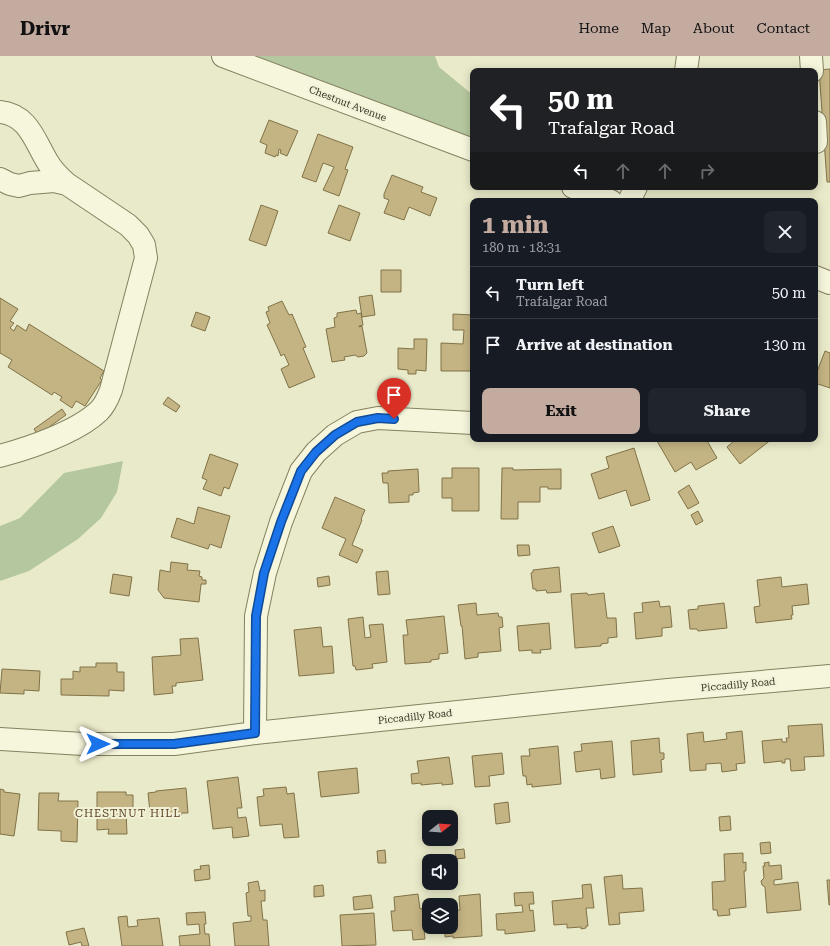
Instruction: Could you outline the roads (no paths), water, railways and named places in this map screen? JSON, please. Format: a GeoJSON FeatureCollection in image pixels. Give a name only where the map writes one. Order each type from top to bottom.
{"type":"FeatureCollection","features":[{"type":"Feature","properties":{"kind":"street","name":"Chestnut Avenue"},"geometry":{"type":"LineString","coordinates":[[224,56],[470,149]]}},
{"type":"Feature","properties":{"kind":"street"},"geometry":{"type":"LineString","coordinates":[[686,68],[688,56]]}},
{"type":"Feature","properties":{"kind":"street"},"geometry":{"type":"LineString","coordinates":[[811,56],[812,68]]}},
{"type":"Feature","properties":{"kind":"street"},"geometry":{"type":"LineString","coordinates":[[0,112],[10,113],[24,122],[47,161],[58,176],[67,184],[128,225],[138,235],[144,245],[146,258],[111,390],[106,403],[94,415],[58,435],[40,443],[0,456]]}},
{"type":"Feature","properties":{"kind":"street"},"geometry":{"type":"LineString","coordinates":[[0,179],[10,184],[19,186],[30,183],[54,181],[67,184]]}},
{"type":"Feature","properties":{"kind":"street"},"geometry":{"type":"LineString","coordinates":[[581,190],[603,198]]}},
{"type":"Feature","properties":{"kind":"street"},"geometry":{"type":"LineString","coordinates":[[818,278],[830,283]]}},
{"type":"Feature","properties":{"kind":"street"},"geometry":{"type":"LineString","coordinates":[[255,733],[256,616],[264,573],[281,522],[301,471],[316,452],[335,435],[357,422],[378,418],[470,422]]}},
{"type":"Feature","properties":{"kind":"street","name":"Piccadilly Road"},"geometry":{"type":"LineString","coordinates":[[0,739],[83,744],[174,744],[255,733],[668,690],[830,676]]}},
{"type":"Feature","properties":{"kind":"district","name":"CHESTNUT HILL"},"geometry":{"type":"Point","coordinates":[128,813]}}]}
